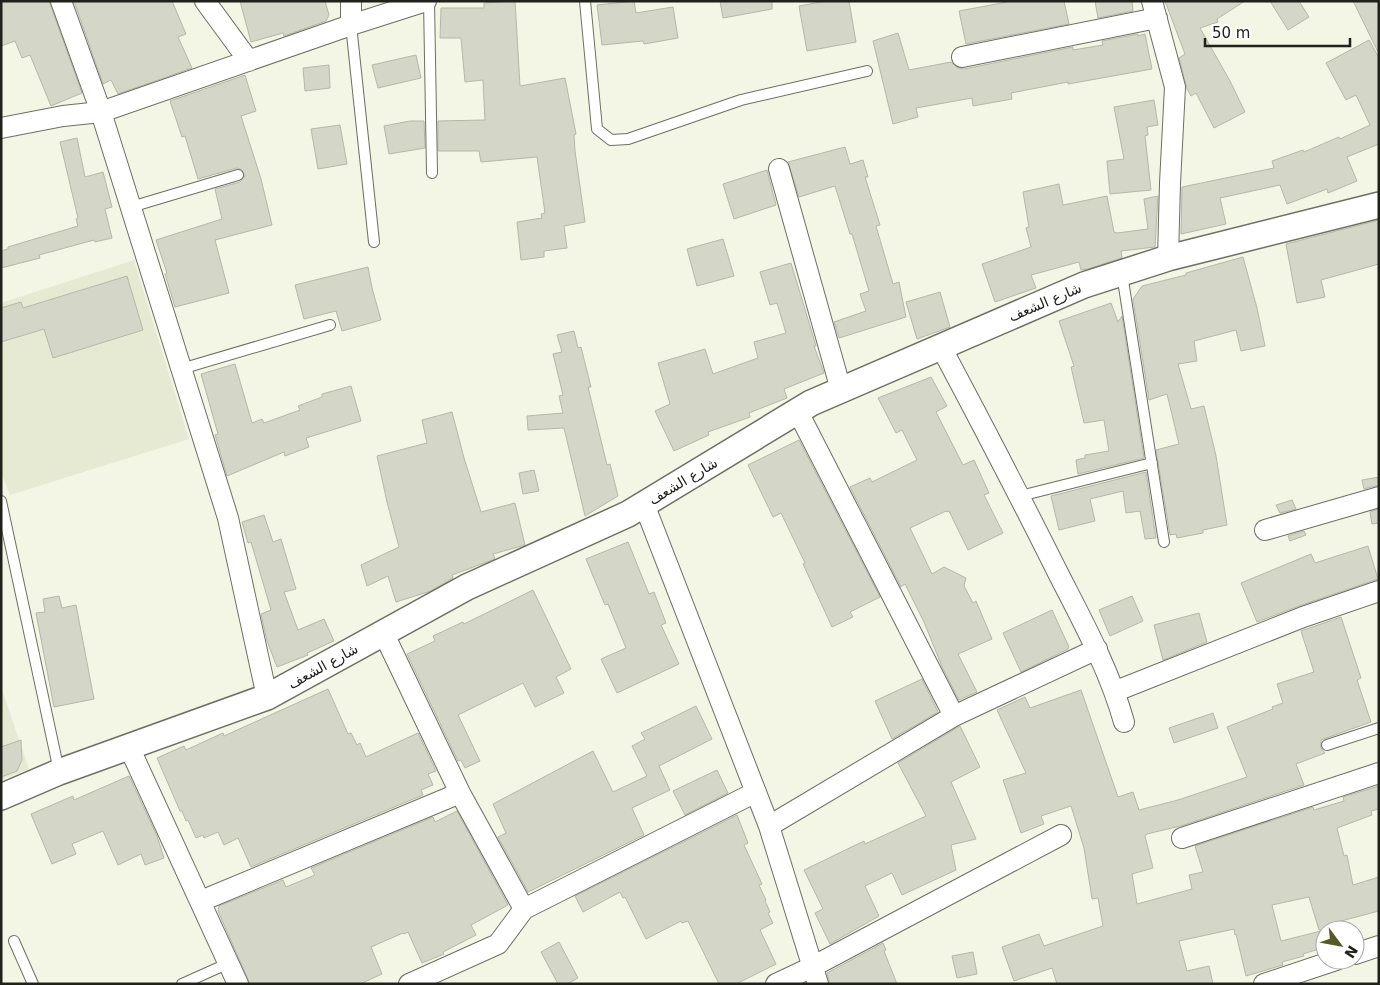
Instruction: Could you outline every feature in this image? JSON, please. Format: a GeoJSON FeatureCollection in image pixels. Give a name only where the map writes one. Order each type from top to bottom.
{"type":"FeatureCollection","features":[{"type":"Feature","properties":{"kind":"street"},"geometry":{"type":"LineString","coordinates":[[62,1],[101,112],[228,518],[267,697]]}},
{"type":"Feature","properties":{"kind":"street"},"geometry":{"type":"LineString","coordinates":[[205,1],[249,61]]}},
{"type":"Feature","properties":{"kind":"street"},"geometry":{"type":"LineString","coordinates":[[351,1],[351,25]]}},
{"type":"Feature","properties":{"kind":"street"},"geometry":{"type":"LineString","coordinates":[[1,128],[63,116],[101,112],[351,25],[426,1]]}},
{"type":"Feature","properties":{"kind":"street"},"geometry":{"type":"LineString","coordinates":[[962,57],[1154,10],[1175,87],[1168,258]]}},
{"type":"Feature","properties":{"kind":"street"},"geometry":{"type":"LineString","coordinates":[[779,169],[841,390]]}},
{"type":"Feature","properties":{"kind":"street","name":"شارع الشعف"},"geometry":{"type":"LineString","coordinates":[[1,797],[59,772],[267,697],[467,587],[628,514],[797,410],[1084,285],[1168,258],[1379,204]]}},
{"type":"Feature","properties":{"kind":"street"},"geometry":{"type":"LineString","coordinates":[[941,347],[1020,496],[1097,649],[1116,692],[1124,722]]}},
{"type":"Feature","properties":{"kind":"street"},"geometry":{"type":"LineString","coordinates":[[797,410],[954,716]]}},
{"type":"Feature","properties":{"kind":"street"},"geometry":{"type":"LineString","coordinates":[[1265,530],[1379,497]]}},
{"type":"Feature","properties":{"kind":"street"},"geometry":{"type":"LineString","coordinates":[[644,504],[769,826],[815,975]]}},
{"type":"Feature","properties":{"kind":"street"},"geometry":{"type":"LineString","coordinates":[[1116,692],[1303,617],[1379,591]]}},
{"type":"Feature","properties":{"kind":"street"},"geometry":{"type":"LineString","coordinates":[[383,632],[460,793],[524,909]]}},
{"type":"Feature","properties":{"kind":"street"},"geometry":{"type":"LineString","coordinates":[[769,826],[954,716],[1097,649]]}},
{"type":"Feature","properties":{"kind":"street"},"geometry":{"type":"LineString","coordinates":[[129,747],[238,984]]}},
{"type":"Feature","properties":{"kind":"street"},"geometry":{"type":"LineString","coordinates":[[1182,838],[1379,773]]}},
{"type":"Feature","properties":{"kind":"street"},"geometry":{"type":"LineString","coordinates":[[409,984],[498,944],[524,909],[756,792]]}},
{"type":"Feature","properties":{"kind":"street"},"geometry":{"type":"LineString","coordinates":[[201,901],[460,793]]}},
{"type":"Feature","properties":{"kind":"street"},"geometry":{"type":"LineString","coordinates":[[776,984],[815,975],[1061,835]]}},
{"type":"Feature","properties":{"kind":"street"},"geometry":{"type":"LineString","coordinates":[[1365,951],[1379,946]]}},
{"type":"Feature","properties":{"kind":"street"},"geometry":{"type":"LineString","coordinates":[[1264,984],[1315,967]]}},
{"type":"Feature","properties":{"kind":"lane"},"geometry":{"type":"LineString","coordinates":[[430,1],[432,173]]}},
{"type":"Feature","properties":{"kind":"lane"},"geometry":{"type":"LineString","coordinates":[[585,1],[597,129],[611,140],[628,139],[741,100],[867,71]]}},
{"type":"Feature","properties":{"kind":"lane"},"geometry":{"type":"LineString","coordinates":[[351,25],[374,242]]}},
{"type":"Feature","properties":{"kind":"lane"},"geometry":{"type":"LineString","coordinates":[[131,207],[238,175]]}},
{"type":"Feature","properties":{"kind":"lane"},"geometry":{"type":"LineString","coordinates":[[1121,272],[1164,542]]}},
{"type":"Feature","properties":{"kind":"lane"},"geometry":{"type":"LineString","coordinates":[[181,369],[330,325]]}},
{"type":"Feature","properties":{"kind":"lane"},"geometry":{"type":"LineString","coordinates":[[1020,496],[1152,463]]}},
{"type":"Feature","properties":{"kind":"lane"},"geometry":{"type":"LineString","coordinates":[[1,501],[59,772]]}},
{"type":"Feature","properties":{"kind":"lane"},"geometry":{"type":"LineString","coordinates":[[1327,746],[1379,728]]}},
{"type":"Feature","properties":{"kind":"lane"},"geometry":{"type":"LineString","coordinates":[[14,941],[33,984]]}},
{"type":"Feature","properties":{"kind":"lane"},"geometry":{"type":"LineString","coordinates":[[182,984],[229,963]]}},
{"type":"Feature","properties":{"kind":"shaded area"},"geometry":{"type":"Polygon","coordinates":[[[134,260],[189,439],[10,495],[1,472],[1,303],[134,260]]]}},
{"type":"Feature","properties":{"kind":"shaded area"},"geometry":{"type":"Polygon","coordinates":[[[1,687],[29,769],[1,780],[1,687]]]}},
{"type":"Feature","properties":{"kind":"building"},"geometry":{"type":"Polygon","coordinates":[[[1,1],[49,1],[82,93],[51,106],[30,55],[22,58],[15,41],[1,46],[1,1]]]}},
{"type":"Feature","properties":{"kind":"building"},"geometry":{"type":"Polygon","coordinates":[[[74,1],[172,1],[186,34],[178,37],[192,68],[118,94],[111,80],[103,84],[74,1]]]}},
{"type":"Feature","properties":{"kind":"building"},"geometry":{"type":"Polygon","coordinates":[[[240,1],[325,1],[329,15],[326,21],[284,36],[283,33],[251,42],[240,1]]]}},
{"type":"Feature","properties":{"kind":"building"},"geometry":{"type":"Polygon","coordinates":[[[515,1],[520,86],[565,78],[576,134],[574,135],[575,151],[585,222],[564,226],[567,248],[544,251],[544,257],[521,260],[517,222],[542,218],[541,214],[545,213],[537,157],[481,162],[479,151],[438,151],[438,121],[485,120],[483,80],[465,82],[461,38],[440,38],[441,8],[484,8],[484,3],[515,1]]]}},
{"type":"Feature","properties":{"kind":"building"},"geometry":{"type":"Polygon","coordinates":[[[634,1],[636,13],[673,7],[678,38],[644,44],[643,41],[602,45],[597,5],[634,1]]]}},
{"type":"Feature","properties":{"kind":"building"},"geometry":{"type":"Polygon","coordinates":[[[720,1],[772,1],[772,9],[723,18],[720,1]]]}},
{"type":"Feature","properties":{"kind":"building"},"geometry":{"type":"Polygon","coordinates":[[[827,1],[849,1],[856,42],[807,51],[799,6],[827,1]]]}},
{"type":"Feature","properties":{"kind":"building"},"geometry":{"type":"Polygon","coordinates":[[[1012,1],[1064,1],[1069,24],[966,44],[959,11],[1012,1]]]}},
{"type":"Feature","properties":{"kind":"building"},"geometry":{"type":"Polygon","coordinates":[[[1095,1],[1132,1],[1133,11],[1098,18],[1095,1]]]}},
{"type":"Feature","properties":{"kind":"building"},"geometry":{"type":"Polygon","coordinates":[[[1165,1],[1245,1],[1217,19],[1218,22],[1200,28],[1245,112],[1214,128],[1196,93],[1191,96],[1187,89],[1179,58],[1185,54],[1165,1]]]}},
{"type":"Feature","properties":{"kind":"building"},"geometry":{"type":"Polygon","coordinates":[[[1270,1],[1299,1],[1309,17],[1288,30],[1270,1]]]}},
{"type":"Feature","properties":{"kind":"building"},"geometry":{"type":"Polygon","coordinates":[[[1353,1],[1379,1],[1379,54],[1353,1]]]}},
{"type":"Feature","properties":{"kind":"building"},"geometry":{"type":"Polygon","coordinates":[[[898,33],[909,70],[951,62],[958,68],[964,69],[1073,47],[1073,50],[1103,45],[1102,41],[1138,34],[1138,36],[1145,34],[1152,69],[1011,93],[1012,99],[973,106],[972,98],[916,108],[918,117],[893,124],[873,41],[898,33]]]}},
{"type":"Feature","properties":{"kind":"building"},"geometry":{"type":"Polygon","coordinates":[[[1369,40],[1379,58],[1379,144],[1347,157],[1357,181],[1328,193],[1327,189],[1287,204],[1280,185],[1220,198],[1226,224],[1181,234],[1182,187],[1274,168],[1272,161],[1303,150],[1304,152],[1339,137],[1340,139],[1370,125],[1356,95],[1346,100],[1326,63],[1369,40]]]}},
{"type":"Feature","properties":{"kind":"building"},"geometry":{"type":"Polygon","coordinates":[[[416,55],[421,78],[378,88],[372,65],[416,55]]]}},
{"type":"Feature","properties":{"kind":"building"},"geometry":{"type":"Polygon","coordinates":[[[329,65],[330,88],[305,91],[303,68],[329,65]]]}},
{"type":"Feature","properties":{"kind":"building"},"geometry":{"type":"Polygon","coordinates":[[[245,75],[256,111],[241,116],[261,179],[272,225],[215,240],[229,293],[175,307],[165,274],[167,273],[156,240],[222,219],[215,189],[240,182],[245,176],[242,170],[237,168],[198,179],[185,136],[182,137],[170,101],[245,75]]]}},
{"type":"Feature","properties":{"kind":"building"},"geometry":{"type":"Polygon","coordinates":[[[1154,100],[1158,125],[1147,127],[1148,135],[1145,136],[1151,190],[1110,194],[1107,161],[1124,159],[1114,107],[1154,100]]]}},
{"type":"Feature","properties":{"kind":"building"},"geometry":{"type":"Polygon","coordinates":[[[410,121],[424,121],[425,148],[389,154],[384,126],[410,121]]]}},
{"type":"Feature","properties":{"kind":"building"},"geometry":{"type":"Polygon","coordinates":[[[340,125],[347,164],[318,169],[311,129],[340,125]]]}},
{"type":"Feature","properties":{"kind":"building"},"geometry":{"type":"Polygon","coordinates":[[[77,138],[85,177],[103,172],[112,207],[105,209],[112,238],[95,242],[94,240],[39,255],[40,258],[1,268],[1,251],[8,249],[8,247],[78,226],[76,219],[78,218],[60,142],[77,138]]]}},
{"type":"Feature","properties":{"kind":"building"},"geometry":{"type":"Polygon","coordinates":[[[845,147],[850,164],[863,160],[868,177],[865,177],[880,225],[876,226],[893,284],[899,282],[906,317],[839,338],[834,322],[866,311],[860,294],[869,291],[835,186],[799,197],[788,162],[845,147]]]}},
{"type":"Feature","properties":{"kind":"building"},"geometry":{"type":"Polygon","coordinates":[[[767,170],[776,205],[734,219],[723,184],[767,170]]]}},
{"type":"Feature","properties":{"kind":"building"},"geometry":{"type":"Polygon","coordinates":[[[1059,184],[1063,205],[1107,196],[1114,232],[1117,233],[1148,229],[1144,199],[1158,196],[1155,247],[1121,251],[1122,258],[1088,269],[1081,270],[1079,262],[1031,275],[1036,288],[995,302],[982,264],[1031,247],[1026,228],[1029,227],[1023,192],[1059,184]]]}},
{"type":"Feature","properties":{"kind":"building"},"geometry":{"type":"Polygon","coordinates":[[[1379,220],[1379,264],[1321,280],[1325,297],[1297,303],[1286,244],[1379,220]]]}},
{"type":"Feature","properties":{"kind":"building"},"geometry":{"type":"Polygon","coordinates":[[[723,239],[734,276],[697,286],[687,249],[723,239]]]}},
{"type":"Feature","properties":{"kind":"building"},"geometry":{"type":"Polygon","coordinates":[[[1243,257],[1265,346],[1241,351],[1236,330],[1194,341],[1197,361],[1178,364],[1191,409],[1204,406],[1216,456],[1227,525],[1203,530],[1203,533],[1177,538],[1176,534],[1170,535],[1156,450],[1179,444],[1167,394],[1149,400],[1133,299],[1142,286],[1186,275],[1186,273],[1243,257]]]}},
{"type":"Feature","properties":{"kind":"building"},"geometry":{"type":"Polygon","coordinates":[[[791,263],[816,346],[814,346],[824,373],[784,389],[787,398],[749,413],[750,417],[708,432],[709,435],[674,451],[655,411],[670,404],[658,363],[705,349],[713,374],[758,358],[754,342],[786,333],[777,303],[770,305],[760,272],[791,263]]]}},
{"type":"Feature","properties":{"kind":"building"},"geometry":{"type":"Polygon","coordinates":[[[368,267],[381,320],[342,331],[336,311],[304,319],[295,285],[368,267]]]}},
{"type":"Feature","properties":{"kind":"building"},"geometry":{"type":"Polygon","coordinates":[[[127,276],[143,330],[53,358],[44,329],[1,342],[1,308],[21,302],[23,308],[127,276]]]}},
{"type":"Feature","properties":{"kind":"building"},"geometry":{"type":"Polygon","coordinates":[[[940,292],[950,327],[917,339],[906,302],[940,292]]]}},
{"type":"Feature","properties":{"kind":"building"},"geometry":{"type":"Polygon","coordinates":[[[1111,303],[1118,322],[1122,316],[1144,458],[1078,474],[1076,460],[1085,458],[1085,455],[1109,451],[1104,420],[1084,423],[1071,367],[1074,366],[1059,321],[1111,303]]]}},
{"type":"Feature","properties":{"kind":"building"},"geometry":{"type":"Polygon","coordinates":[[[574,331],[578,348],[581,347],[591,387],[588,387],[607,465],[610,464],[618,496],[585,516],[564,428],[528,430],[527,416],[563,413],[559,396],[563,395],[553,354],[562,352],[557,335],[574,331]]]}},
{"type":"Feature","properties":{"kind":"building"},"geometry":{"type":"Polygon","coordinates":[[[235,364],[252,423],[262,419],[264,423],[300,410],[298,406],[322,397],[322,394],[351,386],[361,421],[306,438],[309,447],[285,456],[284,452],[227,476],[215,435],[218,434],[201,374],[235,364]]]}},
{"type":"Feature","properties":{"kind":"building"},"geometry":{"type":"Polygon","coordinates":[[[931,377],[947,406],[936,412],[963,465],[974,460],[989,493],[984,495],[1003,533],[968,550],[949,511],[910,528],[932,574],[944,567],[966,578],[964,586],[973,603],[976,601],[992,639],[958,654],[977,692],[959,700],[905,584],[901,587],[850,487],[870,478],[872,482],[917,460],[902,430],[896,433],[878,398],[931,377]]]}},
{"type":"Feature","properties":{"kind":"building"},"geometry":{"type":"Polygon","coordinates":[[[452,412],[481,512],[515,503],[525,545],[493,554],[495,559],[452,575],[453,578],[431,591],[396,602],[388,576],[367,586],[361,565],[399,547],[377,456],[427,443],[422,420],[452,412]]]}},
{"type":"Feature","properties":{"kind":"building"},"geometry":{"type":"Polygon","coordinates":[[[799,440],[880,597],[850,612],[853,617],[832,627],[781,513],[773,517],[748,465],[799,440]]]}},
{"type":"Feature","properties":{"kind":"building"},"geometry":{"type":"Polygon","coordinates":[[[534,470],[539,491],[523,494],[519,473],[534,470]]]}},
{"type":"Feature","properties":{"kind":"building"},"geometry":{"type":"Polygon","coordinates":[[[1146,472],[1156,538],[1145,539],[1140,511],[1126,513],[1123,491],[1090,499],[1095,521],[1059,530],[1051,496],[1146,472]]]}},
{"type":"Feature","properties":{"kind":"building"},"geometry":{"type":"Polygon","coordinates":[[[1379,477],[1379,485],[1364,489],[1362,480],[1379,477]]]}},
{"type":"Feature","properties":{"kind":"building"},"geometry":{"type":"Polygon","coordinates":[[[1292,500],[1296,509],[1280,513],[1276,505],[1292,500]]]}},
{"type":"Feature","properties":{"kind":"building"},"geometry":{"type":"Polygon","coordinates":[[[1379,509],[1379,523],[1372,524],[1370,512],[1379,509]]]}},
{"type":"Feature","properties":{"kind":"building"},"geometry":{"type":"Polygon","coordinates":[[[264,515],[273,542],[281,539],[296,589],[284,592],[298,630],[324,619],[334,641],[307,653],[308,655],[277,667],[267,641],[261,614],[271,610],[251,542],[248,543],[242,522],[264,515]]]}},
{"type":"Feature","properties":{"kind":"building"},"geometry":{"type":"Polygon","coordinates":[[[1304,531],[1306,535],[1290,541],[1288,536],[1304,531]]]}},
{"type":"Feature","properties":{"kind":"building"},"geometry":{"type":"Polygon","coordinates":[[[628,542],[649,594],[654,592],[666,623],[661,625],[679,664],[617,693],[601,659],[626,648],[608,604],[605,605],[586,559],[628,542]]]}},
{"type":"Feature","properties":{"kind":"building"},"geometry":{"type":"Polygon","coordinates":[[[1368,546],[1378,579],[1257,622],[1241,583],[1311,554],[1315,563],[1368,546]]]}},
{"type":"Feature","properties":{"kind":"building"},"geometry":{"type":"Polygon","coordinates":[[[533,590],[571,669],[556,677],[564,693],[535,707],[523,683],[458,715],[480,761],[465,768],[461,760],[458,761],[407,654],[435,641],[433,636],[463,622],[464,624],[533,590]]]}},
{"type":"Feature","properties":{"kind":"building"},"geometry":{"type":"Polygon","coordinates":[[[59,596],[62,608],[76,605],[94,699],[54,707],[36,613],[45,612],[43,599],[59,596]]]}},
{"type":"Feature","properties":{"kind":"building"},"geometry":{"type":"Polygon","coordinates":[[[1132,596],[1143,621],[1110,636],[1099,610],[1132,596]]]}},
{"type":"Feature","properties":{"kind":"building"},"geometry":{"type":"Polygon","coordinates":[[[1052,610],[1069,647],[1068,649],[1021,672],[1003,633],[1052,610]]]}},
{"type":"Feature","properties":{"kind":"building"},"geometry":{"type":"Polygon","coordinates":[[[1199,613],[1207,642],[1163,660],[1154,625],[1199,613]]]}},
{"type":"Feature","properties":{"kind":"building"},"geometry":{"type":"Polygon","coordinates":[[[1341,617],[1361,678],[1357,680],[1371,722],[1321,740],[1321,748],[1325,753],[1296,764],[1304,785],[1184,825],[1147,834],[1145,836],[1153,868],[1132,874],[1137,904],[1192,889],[1189,875],[1203,872],[1195,846],[1313,807],[1314,810],[1344,801],[1343,797],[1379,786],[1379,809],[1371,811],[1372,815],[1337,828],[1344,856],[1347,855],[1353,885],[1379,877],[1379,911],[1345,920],[1316,920],[1309,897],[1272,905],[1281,941],[1315,932],[1315,950],[1303,954],[1304,956],[1282,962],[1283,965],[1246,976],[1234,929],[1179,941],[1187,971],[1209,966],[1213,984],[1057,984],[1052,968],[1014,981],[1002,947],[1039,934],[1044,946],[1103,926],[1098,898],[1092,899],[1084,848],[1071,806],[1041,816],[1044,824],[1021,833],[1003,780],[1026,773],[997,710],[1025,697],[1030,708],[1081,690],[1118,797],[1133,792],[1139,810],[1178,800],[1247,777],[1227,727],[1273,709],[1272,707],[1283,703],[1277,684],[1314,672],[1301,631],[1341,617]]]}},
{"type":"Feature","properties":{"kind":"building"},"geometry":{"type":"Polygon","coordinates":[[[922,679],[938,712],[892,739],[875,701],[922,679]]]}},
{"type":"Feature","properties":{"kind":"building"},"geometry":{"type":"Polygon","coordinates":[[[328,689],[348,734],[351,733],[357,745],[360,743],[366,757],[418,733],[436,771],[428,774],[433,785],[421,790],[423,795],[251,867],[238,838],[224,845],[218,832],[204,838],[203,835],[196,838],[188,820],[186,821],[182,811],[180,811],[157,758],[184,746],[186,750],[223,733],[224,736],[328,689]]]}},
{"type":"Feature","properties":{"kind":"building"},"geometry":{"type":"Polygon","coordinates":[[[696,706],[712,739],[659,766],[670,790],[632,808],[644,835],[528,892],[498,837],[506,833],[493,804],[593,751],[613,792],[647,776],[632,746],[645,739],[641,733],[696,706]]]}},
{"type":"Feature","properties":{"kind":"building"},"geometry":{"type":"Polygon","coordinates":[[[1213,713],[1218,728],[1174,743],[1169,728],[1213,713]]]}},
{"type":"Feature","properties":{"kind":"building"},"geometry":{"type":"Polygon","coordinates":[[[960,726],[980,767],[951,782],[976,839],[951,845],[956,870],[902,895],[892,873],[865,886],[879,916],[830,944],[815,913],[823,909],[804,870],[864,841],[865,844],[926,816],[898,763],[960,726]]]}},
{"type":"Feature","properties":{"kind":"building"},"geometry":{"type":"Polygon","coordinates":[[[21,740],[22,760],[17,771],[1,777],[1,747],[21,740]]]}},
{"type":"Feature","properties":{"kind":"building"},"geometry":{"type":"Polygon","coordinates":[[[717,770],[728,793],[685,815],[673,791],[717,770]]]}},
{"type":"Feature","properties":{"kind":"building"},"geometry":{"type":"Polygon","coordinates":[[[129,776],[157,836],[164,858],[145,865],[141,854],[118,865],[103,831],[72,844],[76,854],[52,864],[31,814],[73,796],[74,800],[129,776]]]}},
{"type":"Feature","properties":{"kind":"building"},"geometry":{"type":"Polygon","coordinates":[[[457,811],[508,905],[471,925],[476,935],[443,952],[444,954],[422,963],[408,932],[403,933],[371,947],[382,974],[360,984],[250,984],[218,911],[219,906],[283,880],[286,887],[315,875],[311,868],[433,817],[435,822],[457,811]]]}},
{"type":"Feature","properties":{"kind":"building"},"geometry":{"type":"Polygon","coordinates":[[[737,815],[748,843],[744,845],[762,884],[759,885],[773,923],[760,930],[776,964],[736,984],[719,984],[688,921],[682,923],[681,921],[646,939],[625,897],[623,898],[620,892],[583,912],[575,896],[737,815]]]}},
{"type":"Feature","properties":{"kind":"building"},"geometry":{"type":"Polygon","coordinates":[[[559,942],[578,978],[567,984],[558,984],[541,952],[559,942]]]}},
{"type":"Feature","properties":{"kind":"building"},"geometry":{"type":"Polygon","coordinates":[[[883,943],[886,950],[884,951],[897,984],[830,984],[827,973],[883,943]]]}},
{"type":"Feature","properties":{"kind":"building"},"geometry":{"type":"Polygon","coordinates":[[[973,952],[977,974],[957,978],[952,956],[973,952]]]}}]}
